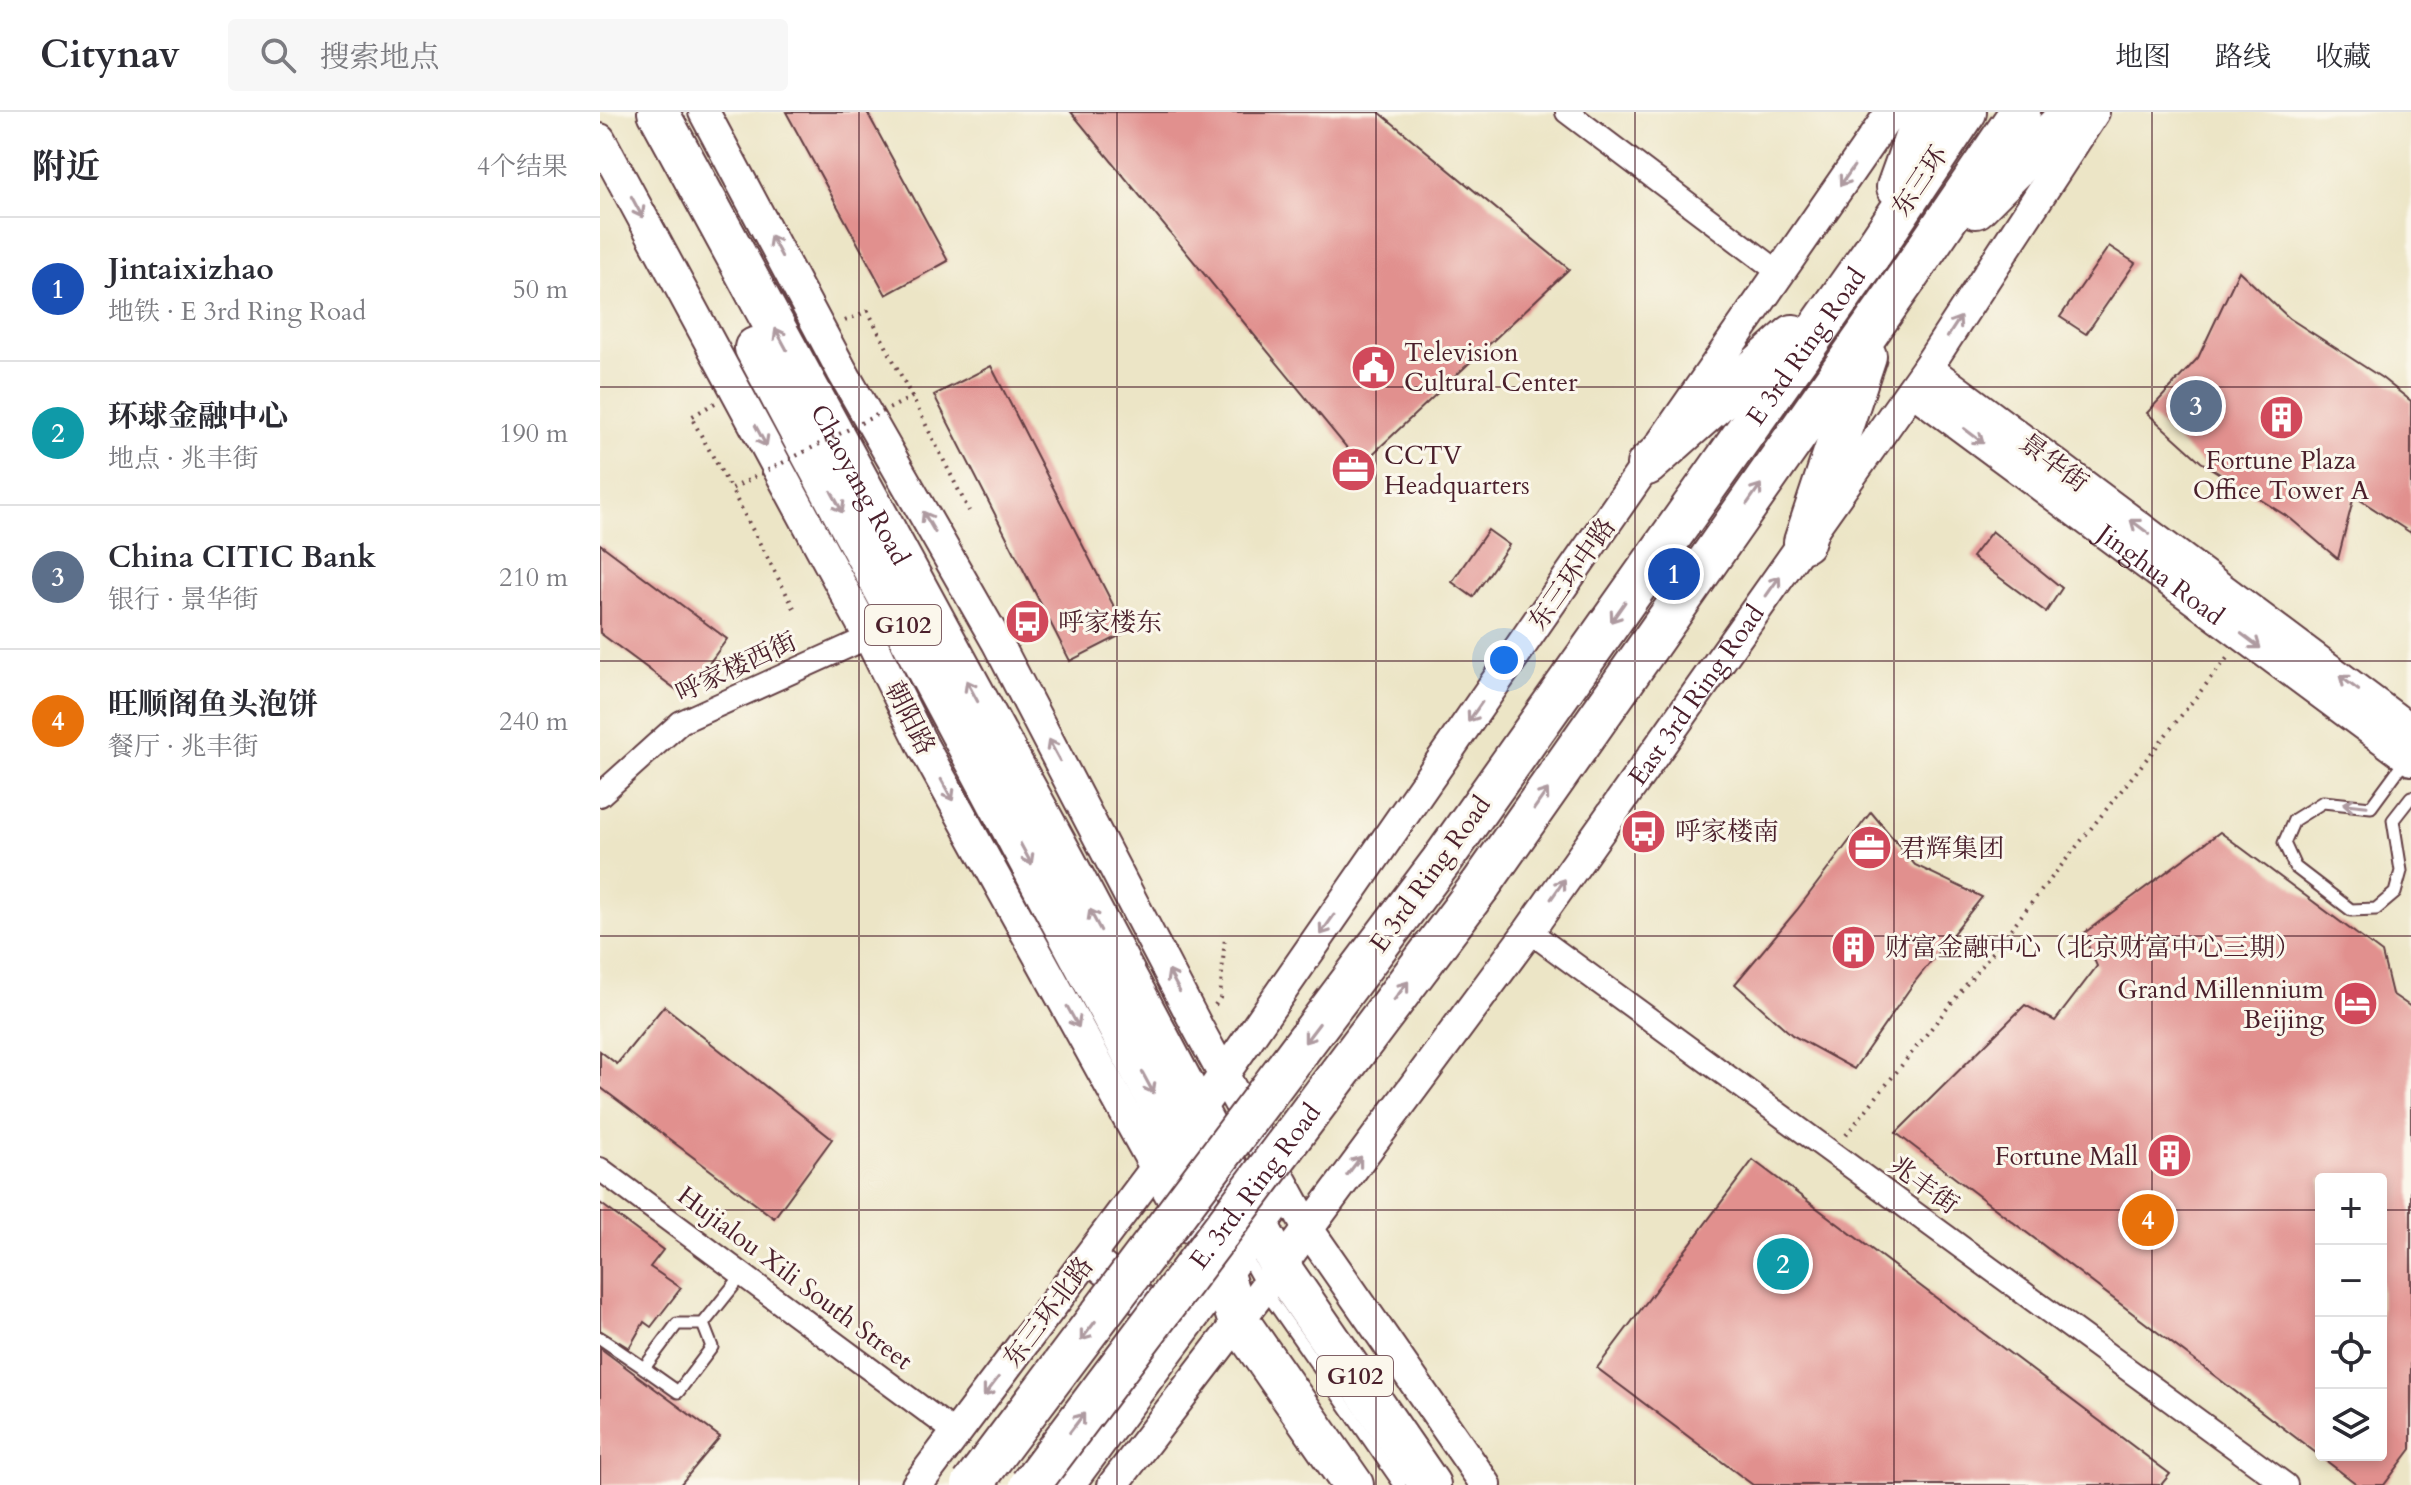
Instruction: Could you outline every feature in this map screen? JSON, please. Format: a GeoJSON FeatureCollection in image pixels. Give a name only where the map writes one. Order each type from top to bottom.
{"type":"FeatureCollection","features":[{"type":"Feature","properties":{"kind":"highway","name":"朝阳路"},"geometry":{"type":"LineString","coordinates":[[628,112],[1177,1140]]}},
{"type":"Feature","properties":{"kind":"highway","name":"Chaoyang Road"},"geometry":{"type":"LineString","coordinates":[[658,112],[1055,844],[1177,1140]]}},
{"type":"Feature","properties":{"kind":"highway"},"geometry":{"type":"LineString","coordinates":[[1873,251],[1924,112]]}},
{"type":"Feature","properties":{"kind":"highway","name":"东三环"},"geometry":{"type":"LineString","coordinates":[[1873,251],[1966,112]]}},
{"type":"Feature","properties":{"kind":"highway","name":"E 3rd Ring Road"},"geometry":{"type":"LineString","coordinates":[[1480,886],[2020,112]]}},
{"type":"Feature","properties":{"kind":"highway"},"geometry":{"type":"LineString","coordinates":[[1908,276],[2072,112]]}},
{"type":"Feature","properties":{"kind":"highway","name":"E 3rd Ring Road"},"geometry":{"type":"LineString","coordinates":[[972,1485],[1443,859],[1873,251]]}},
{"type":"Feature","properties":{"kind":"highway"},"geometry":{"type":"LineString","coordinates":[[1647,465],[1847,287]]}},
{"type":"Feature","properties":{"kind":"highway"},"geometry":{"type":"LineString","coordinates":[[1804,542],[1881,313]]}},
{"type":"Feature","properties":{"kind":"highway","name":"E. 3rd. Ring Road"},"geometry":{"type":"LineString","coordinates":[[1030,1485],[1480,886]]}},
{"type":"Feature","properties":{"kind":"highway","name":"G102"},"geometry":{"type":"LineString","coordinates":[[1177,1140],[1236,1260],[1238,1320],[1353,1485]]}},
{"type":"Feature","properties":{"kind":"highway","name":"G102"},"geometry":{"type":"LineString","coordinates":[[1177,1140],[1236,1260],[1272,1277],[1430,1485]]}},
{"type":"Feature","properties":{"kind":"street"},"geometry":{"type":"LineString","coordinates":[[704,112],[842,371],[997,642],[1308,1229],[1486,1485]]}},
{"type":"Feature","properties":{"kind":"street"},"geometry":{"type":"LineString","coordinates":[[1567,112],[1780,273]]}},
{"type":"Feature","properties":{"kind":"street","name":"东三环中路"},"geometry":{"type":"LineString","coordinates":[[1177,1140],[1891,112]]}},
{"type":"Feature","properties":{"kind":"street","name":"East 3rd Ring Road"},"geometry":{"type":"LineString","coordinates":[[1238,1320],[1529,931],[1919,379],[2094,112]]}},
{"type":"Feature","properties":{"kind":"street","name":"朝阳路"},"geometry":{"type":"LineString","coordinates":[[600,139],[869,637],[923,746],[1177,1140]]}},
{"type":"Feature","properties":{"kind":"street","name":"Jinghua Road"},"geometry":{"type":"LineString","coordinates":[[1919,379],[2245,636],[2410,749]]}},
{"type":"Feature","properties":{"kind":"street","name":"景华街"},"geometry":{"type":"LineString","coordinates":[[1919,379],[2410,749]]}},
{"type":"Feature","properties":{"kind":"street","name":"呼家楼西街"},"geometry":{"type":"LineString","coordinates":[[600,795],[681,722],[869,637]]}},
{"type":"Feature","properties":{"kind":"street","name":"兆丰街"},"geometry":{"type":"LineString","coordinates":[[1529,931],[2286,1485]]}},
{"type":"Feature","properties":{"kind":"street","name":"东三环北路"},"geometry":{"type":"LineString","coordinates":[[917,1485],[1177,1140]]}},
{"type":"Feature","properties":{"kind":"street","name":"Hujialou Xili South Street"},"geometry":{"type":"LineString","coordinates":[[600,1169],[956,1433]]}},
{"type":"Feature","properties":{"kind":"street"},"geometry":{"type":"LineString","coordinates":[[1069,1485],[1287,1191]]}},
{"type":"Feature","properties":{"kind":"street"},"geometry":{"type":"LineString","coordinates":[[1089,1257],[1211,1356]]}},
{"type":"Feature","properties":{"kind":"street"},"geometry":{"type":"LineString","coordinates":[[1113,1485],[1238,1320]]}},
{"type":"Feature","properties":{"kind":"lane"},"geometry":{"type":"LineString","coordinates":[[2410,749],[2371,807],[2323,802],[2294,820],[2284,843],[2295,867],[2351,910],[2376,909],[2395,893],[2401,871],[2393,820],[2411,797]]}},
{"type":"Feature","properties":{"kind":"lane"},"geometry":{"type":"LineString","coordinates":[[1177,1140],[1207,1189]]}},
{"type":"Feature","properties":{"kind":"lane"},"geometry":{"type":"LineString","coordinates":[[1221,1214],[1236,1260]]}},
{"type":"Feature","properties":{"kind":"lane"},"geometry":{"type":"LineString","coordinates":[[703,1324],[743,1273]]}},
{"type":"Feature","properties":{"kind":"lane"},"geometry":{"type":"LineString","coordinates":[[1272,1277],[1400,1485]]}},
{"type":"Feature","properties":{"kind":"lane"},"geometry":{"type":"LineString","coordinates":[[644,1368],[677,1324],[703,1324]]}},
{"type":"Feature","properties":{"kind":"lane"},"geometry":{"type":"LineString","coordinates":[[600,1338],[678,1392],[712,1347],[703,1324]]}},
{"type":"Feature","properties":{"kind":"path"},"geometry":{"type":"LineString","coordinates":[[868,311],[969,511]]}},
{"type":"Feature","properties":{"kind":"path"},"geometry":{"type":"LineString","coordinates":[[731,489],[912,397]]}},
{"type":"Feature","properties":{"kind":"path"},"geometry":{"type":"LineString","coordinates":[[691,417],[794,608]]}},
{"type":"Feature","properties":{"kind":"path"},"geometry":{"type":"LineString","coordinates":[[1832,1152],[2245,636]]}},
{"type":"Feature","properties":{"kind":"building"},"geometry":{"type":"Polygon","coordinates":[[[786,112],[867,112],[948,261],[886,295],[786,112]]]}},
{"type":"Feature","properties":{"kind":"building","name":"Television Cultural Center"},"geometry":{"type":"Polygon","coordinates":[[[1071,112],[1379,112],[1569,269],[1361,465],[1071,112]]]}},
{"type":"Feature","properties":{"kind":"building"},"geometry":{"type":"Polygon","coordinates":[[[2109,246],[2135,263],[2086,334],[2060,317],[2109,246]]]}},
{"type":"Feature","properties":{"kind":"building","name":"Fortune Plaza Office Tower A"},"geometry":{"type":"Polygon","coordinates":[[[2239,271],[2289,318],[2382,378],[2411,401],[2411,533],[2354,496],[2338,559],[2291,519],[2201,462],[2147,413],[2198,358],[2239,271]]]}},
{"type":"Feature","properties":{"kind":"building"},"geometry":{"type":"Polygon","coordinates":[[[991,366],[1127,632],[1070,661],[934,395],[991,366]]]}},
{"type":"Feature","properties":{"kind":"building"},"geometry":{"type":"Polygon","coordinates":[[[1488,530],[1509,545],[1473,597],[1452,582],[1488,530]]]}},
{"type":"Feature","properties":{"kind":"building"},"geometry":{"type":"Polygon","coordinates":[[[1992,531],[2062,588],[2046,612],[1972,557],[1992,531]]]}},
{"type":"Feature","properties":{"kind":"building"},"geometry":{"type":"Polygon","coordinates":[[[600,544],[727,639],[685,696],[600,633],[600,544]]]}},
{"type":"Feature","properties":{"kind":"building","name":"财富金融中心（北京财富中心三期）"},"geometry":{"type":"Polygon","coordinates":[[[1871,812],[1915,865],[1982,897],[1913,984],[1854,1069],[1792,1035],[1735,984],[1797,910],[1871,812]]]}},
{"type":"Feature","properties":{"kind":"building","name":"Fortune Mall"},"geometry":{"type":"Polygon","coordinates":[[[2220,832],[2382,953],[2392,994],[2411,1007],[2411,1449],[2384,1485],[2358,1485],[2326,1461],[2387,1461],[2387,1173],[2315,1173],[2315,1452],[1896,1133],[2025,1005],[2055,1021],[2097,966],[2083,934],[2220,832]]]}},
{"type":"Feature","properties":{"kind":"building"},"geometry":{"type":"Polygon","coordinates":[[[664,1006],[832,1139],[774,1218],[600,1087],[600,1051],[617,1064],[664,1006]]]}},
{"type":"Feature","properties":{"kind":"building"},"geometry":{"type":"Polygon","coordinates":[[[1753,1160],[2170,1474],[2161,1485],[1753,1485],[1597,1368],[1753,1160]]]}},
{"type":"Feature","properties":{"kind":"building"},"geometry":{"type":"Polygon","coordinates":[[[600,1203],[663,1250],[650,1267],[681,1288],[651,1327],[644,1322],[629,1348],[600,1330],[600,1203]]]}},
{"type":"Feature","properties":{"kind":"building"},"geometry":{"type":"Polygon","coordinates":[[[600,1348],[720,1437],[680,1485],[600,1485],[600,1348]]]}},
{"type":"Feature","properties":{"kind":"place","name":"Television Cultural Center"},"geometry":{"type":"Point","coordinates":[1373,367]}},
{"type":"Feature","properties":{"kind":"place","name":"China CITIC Bank"},"geometry":{"type":"Point","coordinates":[2196,406]}},
{"type":"Feature","properties":{"kind":"place","name":"Fortune Plaza Office Tower A"},"geometry":{"type":"Point","coordinates":[2281,417]}},
{"type":"Feature","properties":{"kind":"place","name":"CCTV Headquarters"},"geometry":{"type":"Point","coordinates":[1353,470]}},
{"type":"Feature","properties":{"kind":"place","name":"Jintaixizhao"},"geometry":{"type":"Point","coordinates":[1674,574]}},
{"type":"Feature","properties":{"kind":"place","name":"呼家楼东"},"geometry":{"type":"Point","coordinates":[1027,622]}},
{"type":"Feature","properties":{"kind":"place","name":"呼家楼南"},"geometry":{"type":"Point","coordinates":[1644,831]}},
{"type":"Feature","properties":{"kind":"place","name":"君辉集团"},"geometry":{"type":"Point","coordinates":[1869,848]}},
{"type":"Feature","properties":{"kind":"place","name":"财富金融中心（北京财富中心三期）"},"geometry":{"type":"Point","coordinates":[1854,947]}},
{"type":"Feature","properties":{"kind":"place","name":"Grand Millennium Beijing"},"geometry":{"type":"Point","coordinates":[2355,1004]}},
{"type":"Feature","properties":{"kind":"place","name":"Fortune Mall"},"geometry":{"type":"Point","coordinates":[2169,1156]}},
{"type":"Feature","properties":{"kind":"place","name":"旺顺阁鱼头泡饼"},"geometry":{"type":"Point","coordinates":[2148,1220]}},
{"type":"Feature","properties":{"kind":"place","name":"环球金融中心"},"geometry":{"type":"Point","coordinates":[1783,1264]}}]}
